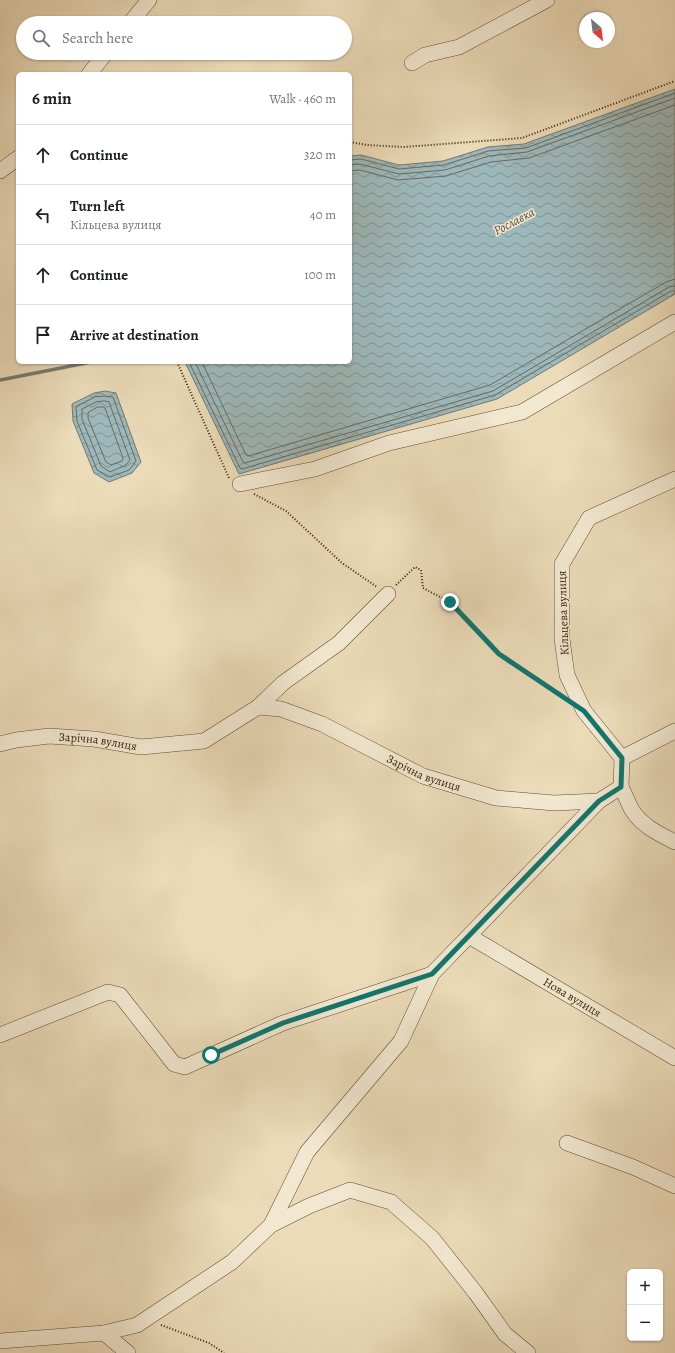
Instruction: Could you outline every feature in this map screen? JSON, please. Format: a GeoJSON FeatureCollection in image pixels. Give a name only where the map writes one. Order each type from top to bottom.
{"type":"FeatureCollection","features":[{"type":"Feature","properties":{"kind":"street"},"geometry":{"type":"LineString","coordinates":[[136,16],[149,0]]}},
{"type":"Feature","properties":{"kind":"street"},"geometry":{"type":"LineString","coordinates":[[412,63],[425,55],[459,47],[548,0]]}},
{"type":"Feature","properties":{"kind":"street"},"geometry":{"type":"LineString","coordinates":[[91,72],[100,60]]}},
{"type":"Feature","properties":{"kind":"street"},"geometry":{"type":"LineString","coordinates":[[0,171],[16,159]]}},
{"type":"Feature","properties":{"kind":"street"},"geometry":{"type":"LineString","coordinates":[[240,484],[316,469],[389,443],[522,412],[675,322]]}},
{"type":"Feature","properties":{"kind":"street","name":"Кільцева вулиця"},"geometry":{"type":"LineString","coordinates":[[622,758],[584,711],[567,675],[562,639],[562,564],[589,518],[675,479]]}},
{"type":"Feature","properties":{"kind":"street","name":"Зарічна вулиця"},"geometry":{"type":"LineString","coordinates":[[0,744],[16,740],[49,736],[94,739],[141,748],[204,741],[258,707],[283,683],[339,643],[388,594]]}},
{"type":"Feature","properties":{"kind":"street","name":"Зарічна вулиця"},"geometry":{"type":"LineString","coordinates":[[258,707],[281,709],[322,724],[423,776],[496,798],[554,803],[599,801]]}},
{"type":"Feature","properties":{"kind":"street"},"geometry":{"type":"LineString","coordinates":[[675,731],[622,758],[621,787],[632,810],[640,820],[649,828],[675,842]]}},
{"type":"Feature","properties":{"kind":"street"},"geometry":{"type":"LineString","coordinates":[[272,1225],[307,1152],[402,1041],[432,974],[599,801],[621,787]]}},
{"type":"Feature","properties":{"kind":"street","name":"Нова вулиця"},"geometry":{"type":"LineString","coordinates":[[469,936],[675,1058]]}},
{"type":"Feature","properties":{"kind":"street"},"geometry":{"type":"LineString","coordinates":[[0,1035],[108,992],[120,995],[174,1064],[185,1067],[283,1023],[432,974]]}},
{"type":"Feature","properties":{"kind":"street"},"geometry":{"type":"LineString","coordinates":[[567,1143],[633,1167],[675,1186]]}},
{"type":"Feature","properties":{"kind":"street"},"geometry":{"type":"LineString","coordinates":[[0,1341],[104,1333],[137,1325],[232,1262],[272,1225],[309,1206],[350,1190],[391,1202],[432,1238],[475,1292],[505,1334],[528,1353]]}},
{"type":"Feature","properties":{"kind":"street"},"geometry":{"type":"LineString","coordinates":[[104,1333],[128,1353]]}},
{"type":"Feature","properties":{"kind":"path"},"geometry":{"type":"LineString","coordinates":[[352,142],[366,145],[404,147],[522,138],[675,81]]}},
{"type":"Feature","properties":{"kind":"path"},"geometry":{"type":"LineString","coordinates":[[178,364],[232,484],[240,484],[246,490],[286,511],[342,564],[388,594],[415,567],[421,570],[423,588],[450,602],[499,654],[564,698]]}},
{"type":"Feature","properties":{"kind":"path"},"geometry":{"type":"LineString","coordinates":[[142,1322],[166,1326],[209,1342],[224,1353]]}},
{"type":"Feature","properties":{"kind":"water"},"geometry":{"type":"Polygon","coordinates":[[[675,89],[675,294],[497,399],[239,474],[186,364],[352,364],[352,156],[361,155],[399,165],[443,161],[488,147],[524,144],[675,89]]]}},
{"type":"Feature","properties":{"kind":"water"},"geometry":{"type":"Polygon","coordinates":[[[105,391],[116,393],[141,462],[132,473],[109,482],[94,473],[73,421],[72,404],[94,393],[105,391]]]}},
{"type":"Feature","properties":{"kind":"waterway","name":"Рославка"},"geometry":{"type":"LineString","coordinates":[[0,380],[81,364]]}},
{"type":"Feature","properties":{"kind":"route"},"geometry":{"type":"LineString","coordinates":[[211,1055],[283,1023],[432,974],[599,801],[621,787],[622,758],[584,711],[499,654],[450,602]]}}]}
